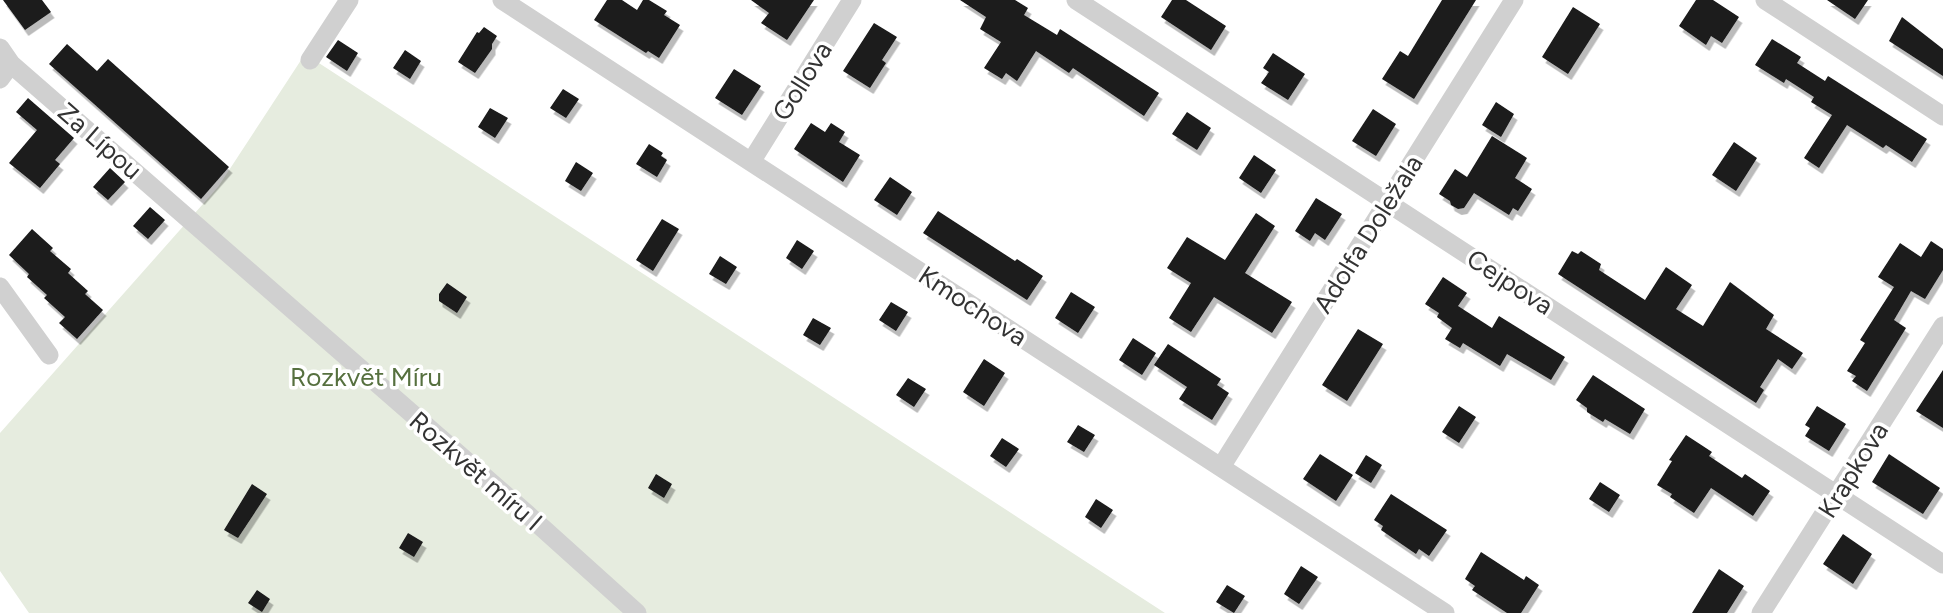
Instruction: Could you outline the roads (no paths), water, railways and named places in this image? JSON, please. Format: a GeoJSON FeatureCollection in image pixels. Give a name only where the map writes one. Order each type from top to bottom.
{"type":"FeatureCollection","features":[{"type":"Feature","properties":{"kind":"street"},"geometry":{"type":"LineString","coordinates":[[310,60],[349,0]]}},
{"type":"Feature","properties":{"kind":"street","name":"Kmochova"},"geometry":{"type":"LineString","coordinates":[[502,0],[1445,613]]}},
{"type":"Feature","properties":{"kind":"street","name":"Gollova"},"geometry":{"type":"LineString","coordinates":[[751,162],[852,0]]}},
{"type":"Feature","properties":{"kind":"street","name":"Cejpova"},"geometry":{"type":"LineString","coordinates":[[1076,0],[1943,564]]}},
{"type":"Feature","properties":{"kind":"street","name":"Adolfa Doležala"},"geometry":{"type":"LineString","coordinates":[[1221,467],[1514,0]]}},
{"type":"Feature","properties":{"kind":"street"},"geometry":{"type":"LineString","coordinates":[[1765,0],[1943,116]]}},
{"type":"Feature","properties":{"kind":"street","name":"Za Lípou"},"geometry":{"type":"LineString","coordinates":[[4,64],[189,218]]}},
{"type":"Feature","properties":{"kind":"street","name":"Rozkvět míru I"},"geometry":{"type":"LineString","coordinates":[[189,218],[637,613]]}},
{"type":"Feature","properties":{"kind":"street"},"geometry":{"type":"LineString","coordinates":[[0,286],[49,355]]}},
{"type":"Feature","properties":{"kind":"street","name":"Krapkova"},"geometry":{"type":"LineString","coordinates":[[1761,613],[1943,326]]}},
{"type":"Feature","properties":{"kind":"park label","name":"Rozkvět Míru"},"geometry":{"type":"Point","coordinates":[366,377]}}]}
